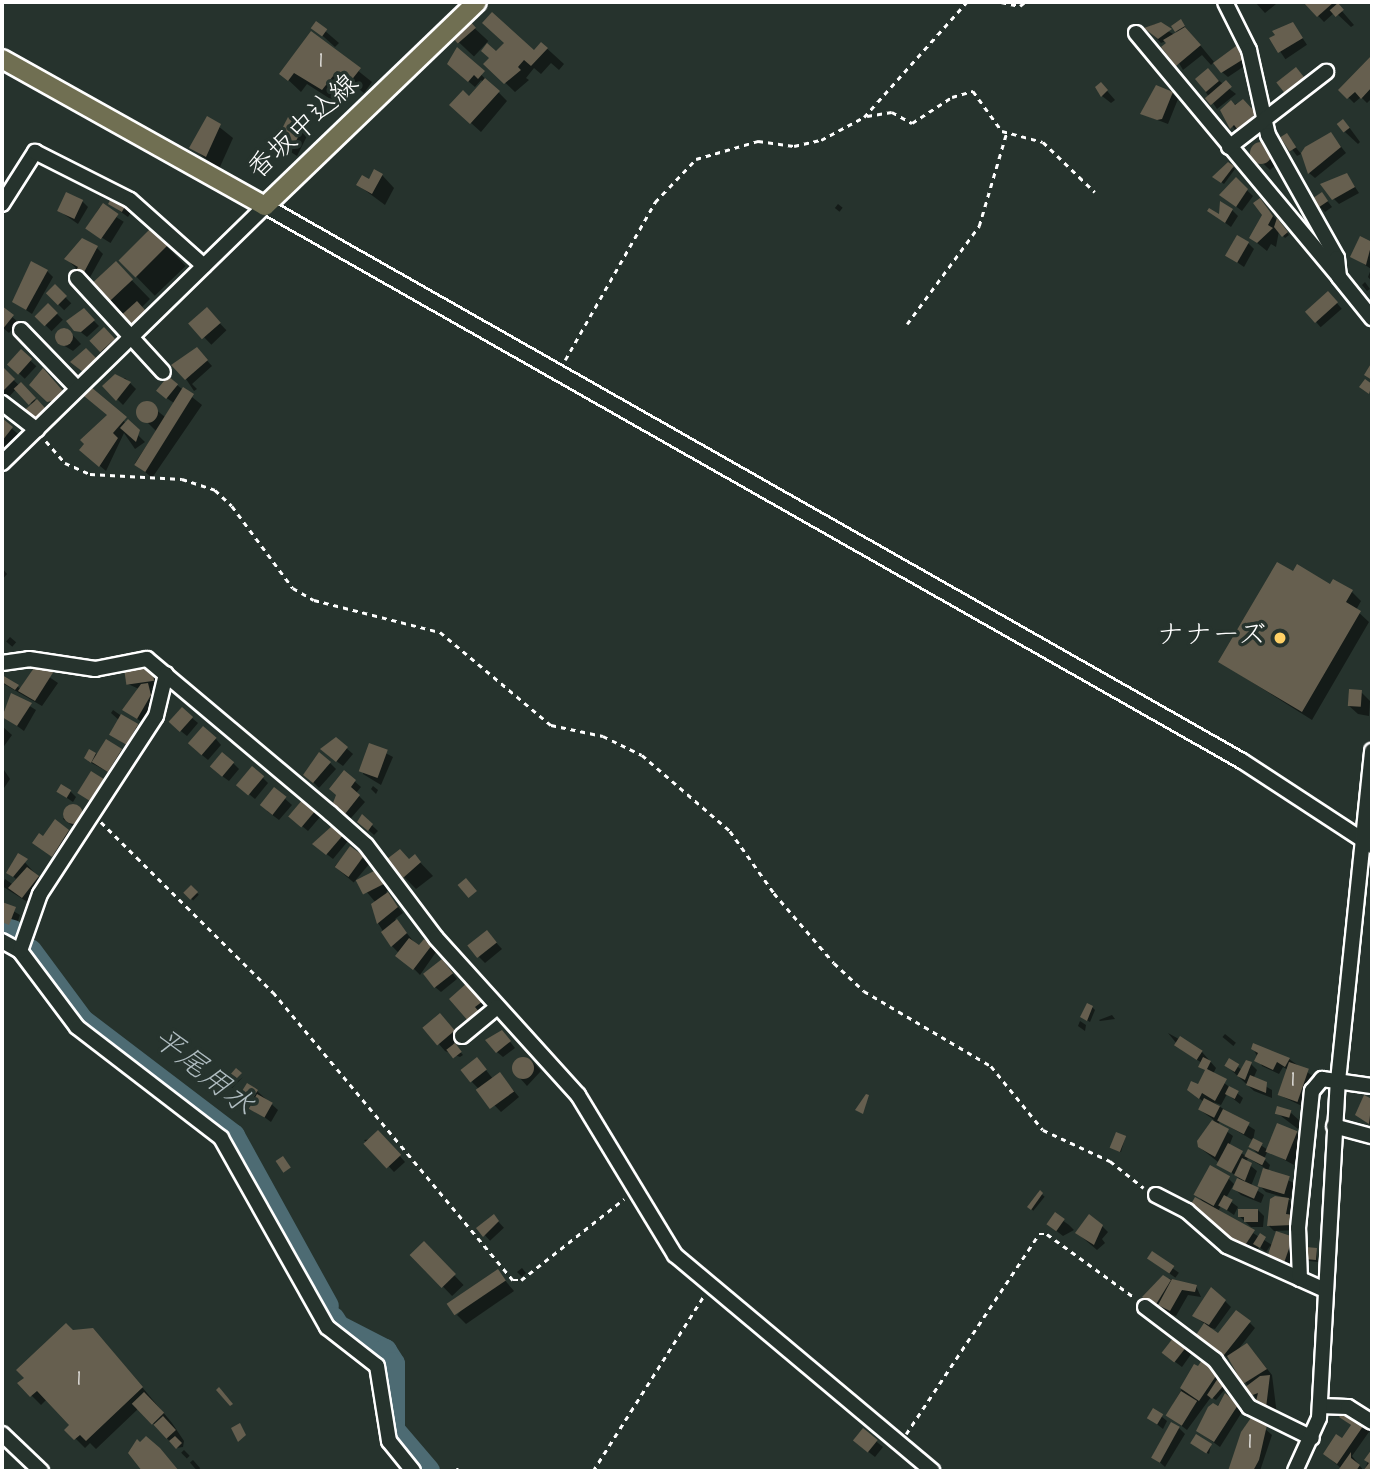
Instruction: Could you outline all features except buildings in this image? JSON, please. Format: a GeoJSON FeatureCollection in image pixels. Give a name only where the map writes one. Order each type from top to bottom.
{"type":"FeatureCollection","features":[{"type":"Feature","properties":{"kind":"main road","name":"香坂中込線"},"geometry":{"type":"LineString","coordinates":[[2,59],[265,206],[477,2]]}},
{"type":"Feature","properties":{"kind":"street"},"geometry":{"type":"LineString","coordinates":[[1225,2],[1249,50],[1263,119],[1285,169],[1337,258],[1339,277]]}},
{"type":"Feature","properties":{"kind":"street"},"geometry":{"type":"LineString","coordinates":[[1136,33],[1372,318]]}},
{"type":"Feature","properties":{"kind":"street"},"geometry":{"type":"LineString","coordinates":[[1229,147],[1325,72]]}},
{"type":"Feature","properties":{"kind":"street"},"geometry":{"type":"LineString","coordinates":[[2,204],[34,152],[130,200],[204,266]]}},
{"type":"Feature","properties":{"kind":"street"},"geometry":{"type":"LineString","coordinates":[[2,463],[265,206],[1242,761],[1369,839]]}},
{"type":"Feature","properties":{"kind":"street"},"geometry":{"type":"LineString","coordinates":[[77,278],[132,335],[163,372]]}},
{"type":"Feature","properties":{"kind":"street"},"geometry":{"type":"LineString","coordinates":[[21,330],[77,387]]}},
{"type":"Feature","properties":{"kind":"street"},"geometry":{"type":"LineString","coordinates":[[2,403],[37,430]]}},
{"type":"Feature","properties":{"kind":"street"},"geometry":{"type":"LineString","coordinates":[[2,663],[29,659],[95,669],[139,658],[166,674],[366,845],[436,938],[578,1095],[675,1255],[932,1471]]}},
{"type":"Feature","properties":{"kind":"street"},"geometry":{"type":"LineString","coordinates":[[20,951],[40,894],[94,815],[156,716],[166,674]]}},
{"type":"Feature","properties":{"kind":"street"},"geometry":{"type":"LineString","coordinates":[[1295,1471],[1312,1438],[1320,1406],[1334,1126],[1369,839],[1372,751]]}},
{"type":"Feature","properties":{"kind":"street"},"geometry":{"type":"LineString","coordinates":[[2,941],[20,951],[77,1027],[221,1138],[327,1327],[377,1366],[389,1441],[413,1471]]}},
{"type":"Feature","properties":{"kind":"street"},"geometry":{"type":"LineString","coordinates":[[461,1036],[497,1007]]}},
{"type":"Feature","properties":{"kind":"street"},"geometry":{"type":"LineString","coordinates":[[1300,1279],[1298,1228],[1308,1113],[1317,1082],[1338,1081],[1372,1086]]}},
{"type":"Feature","properties":{"kind":"street"},"geometry":{"type":"LineString","coordinates":[[1334,1126],[1372,1136]]}},
{"type":"Feature","properties":{"kind":"street"},"geometry":{"type":"LineString","coordinates":[[1156,1195],[1186,1211],[1227,1246],[1325,1290]]}},
{"type":"Feature","properties":{"kind":"street"},"geometry":{"type":"LineString","coordinates":[[1145,1307],[1215,1360],[1249,1407],[1312,1438]]}},
{"type":"Feature","properties":{"kind":"street"},"geometry":{"type":"LineString","coordinates":[[1320,1406],[1348,1408],[1372,1422]]}},
{"type":"Feature","properties":{"kind":"street"},"geometry":{"type":"LineString","coordinates":[[2,1434],[41,1471]]}},
{"type":"Feature","properties":{"kind":"path"},"geometry":{"type":"LineString","coordinates":[[864,117],[967,2]]}},
{"type":"Feature","properties":{"kind":"path"},"geometry":{"type":"LineString","coordinates":[[1001,2],[1020,6],[1025,2]]}},
{"type":"Feature","properties":{"kind":"path"},"geometry":{"type":"LineString","coordinates":[[559,372],[654,202],[696,159],[758,141],[793,146],[812,142],[879,111],[912,123],[952,97],[973,91],[1006,134],[1042,142],[1095,192]]}},
{"type":"Feature","properties":{"kind":"path"},"geometry":{"type":"LineString","coordinates":[[907,324],[979,226],[1006,134]]}},
{"type":"Feature","properties":{"kind":"path"},"geometry":{"type":"LineString","coordinates":[[37,430],[65,463],[90,474],[182,479],[215,491],[232,506],[293,588],[314,600],[440,632],[551,725],[603,736],[642,755],[730,831],[774,893],[834,963],[864,990],[991,1066],[1043,1130],[1100,1155],[1132,1182],[1156,1195]]}},
{"type":"Feature","properties":{"kind":"path"},"geometry":{"type":"LineString","coordinates":[[94,815],[273,992],[513,1280],[521,1280],[634,1190]]}},
{"type":"Feature","properties":{"kind":"path"},"geometry":{"type":"LineString","coordinates":[[900,1443],[1039,1234],[1047,1234],[1145,1307]]}},
{"type":"Feature","properties":{"kind":"path"},"geometry":{"type":"LineString","coordinates":[[593,1471],[711,1285]]}},
{"type":"Feature","properties":{"kind":"waterway","name":"平尾用水"},"geometry":{"type":"LineString","coordinates":[[2,929],[13,932]]}},
{"type":"Feature","properties":{"kind":"waterway","name":"平尾用水"},"geometry":{"type":"LineString","coordinates":[[30,951],[82,1021],[233,1136],[327,1306]]}},
{"type":"Feature","properties":{"kind":"waterway","name":"平尾用水"},"geometry":{"type":"LineString","coordinates":[[333,1319],[338,1327],[385,1351],[393,1364],[393,1430],[428,1471]]}},
{"type":"Feature","properties":{"kind":"place","name":"ナナーズ"},"geometry":{"type":"Point","coordinates":[1280,638]}}]}
